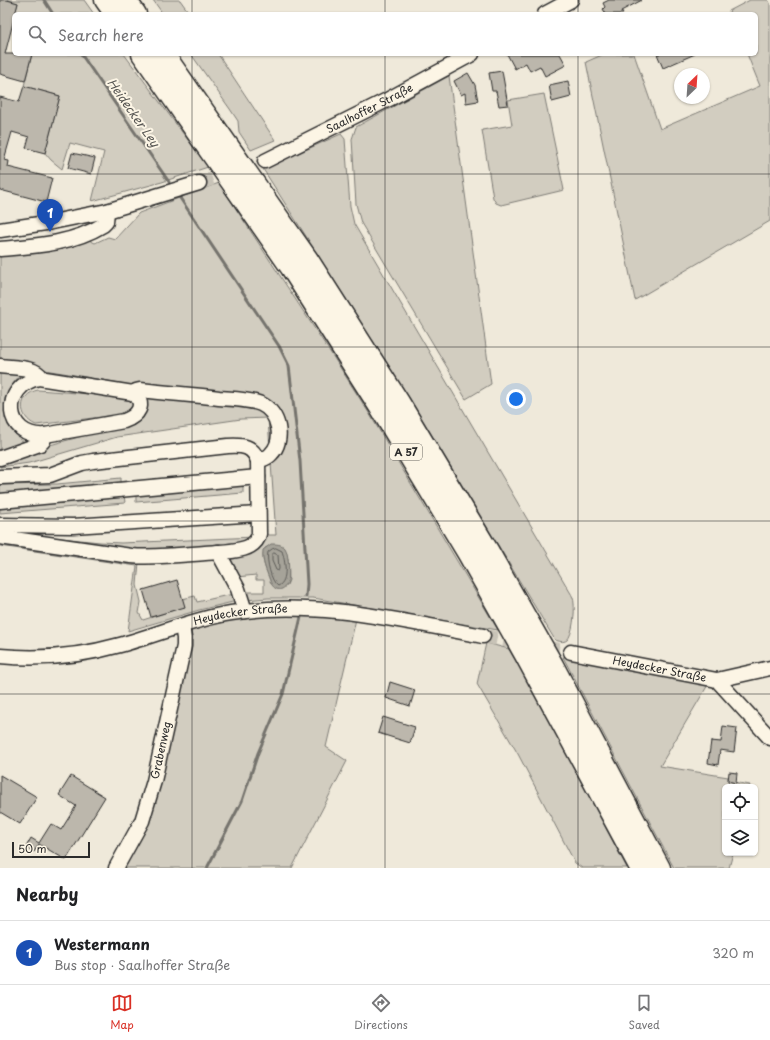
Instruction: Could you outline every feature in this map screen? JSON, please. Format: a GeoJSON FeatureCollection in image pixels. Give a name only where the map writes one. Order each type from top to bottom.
{"type":"FeatureCollection","features":[{"type":"Feature","properties":{"kind":"highway"},"geometry":{"type":"LineString","coordinates":[[105,0],[114,12]]}},
{"type":"Feature","properties":{"kind":"highway"},"geometry":{"type":"LineString","coordinates":[[126,0],[135,12]]}},
{"type":"Feature","properties":{"kind":"highway","name":"A 57"},"geometry":{"type":"LineString","coordinates":[[143,56],[291,268],[408,455],[476,567],[640,868]]}},
{"type":"Feature","properties":{"kind":"highway","name":"A 57"},"geometry":{"type":"LineString","coordinates":[[165,56],[307,258],[399,402],[490,552],[553,665],[660,868]]}},
{"type":"Feature","properties":{"kind":"street"},"geometry":{"type":"LineString","coordinates":[[549,12],[571,0]]}},
{"type":"Feature","properties":{"kind":"street","name":"Saalhoffer Straße"},"geometry":{"type":"LineString","coordinates":[[266,161],[389,99],[468,56]]}},
{"type":"Feature","properties":{"kind":"street"},"geometry":{"type":"LineString","coordinates":[[0,230],[52,222],[107,211],[199,183]]}},
{"type":"Feature","properties":{"kind":"street"},"geometry":{"type":"LineString","coordinates":[[0,249],[50,244],[79,237],[103,225],[106,222],[107,211]]}},
{"type":"Feature","properties":{"kind":"street"},"geometry":{"type":"LineString","coordinates":[[0,366],[32,370],[42,378]]}},
{"type":"Feature","properties":{"kind":"street"},"geometry":{"type":"LineString","coordinates":[[42,378],[133,393],[139,400],[140,408],[131,419],[45,435],[33,435],[21,429],[14,420],[11,409],[13,398],[18,388],[27,381],[42,378]]}},
{"type":"Feature","properties":{"kind":"street"},"geometry":{"type":"LineString","coordinates":[[133,393],[136,390],[140,390],[249,401],[267,407],[277,422],[278,440],[271,455],[258,461]]}},
{"type":"Feature","properties":{"kind":"street"},"geometry":{"type":"LineString","coordinates":[[0,458],[40,444],[45,435]]}},
{"type":"Feature","properties":{"kind":"street"},"geometry":{"type":"LineString","coordinates":[[0,478],[50,475],[82,463],[93,461],[237,446],[245,447],[256,454],[258,461],[259,534],[256,541],[245,548],[218,552],[138,557],[0,537]]}},
{"type":"Feature","properties":{"kind":"street"},"geometry":{"type":"LineString","coordinates":[[0,501],[258,477]]}},
{"type":"Feature","properties":{"kind":"street"},"geometry":{"type":"LineString","coordinates":[[0,525],[73,526],[258,514]]}},
{"type":"Feature","properties":{"kind":"street"},"geometry":{"type":"LineString","coordinates":[[218,552],[238,590],[245,611]]}},
{"type":"Feature","properties":{"kind":"street","name":"Heydecker Straße"},"geometry":{"type":"LineString","coordinates":[[0,656],[33,658],[78,655],[121,645],[214,616],[277,608],[315,609],[357,614],[483,636]]}},
{"type":"Feature","properties":{"kind":"street","name":"Grabenweg"},"geometry":{"type":"LineString","coordinates":[[116,868],[142,821],[154,781],[184,646],[182,626]]}},
{"type":"Feature","properties":{"kind":"street","name":"Heydecker Straße"},"geometry":{"type":"LineString","coordinates":[[571,652],[717,680],[770,738]]}},
{"type":"Feature","properties":{"kind":"street"},"geometry":{"type":"LineString","coordinates":[[717,680],[770,668]]}},
{"type":"Feature","properties":{"kind":"shaded area"},"geometry":{"type":"Polygon","coordinates":[[[7,0],[84,0],[93,12],[16,12],[18,3],[7,0]]]}},
{"type":"Feature","properties":{"kind":"shaded area"},"geometry":{"type":"Polygon","coordinates":[[[153,0],[180,0],[189,12],[162,12],[153,0]]]}},
{"type":"Feature","properties":{"kind":"shaded area"},"geometry":{"type":"Polygon","coordinates":[[[750,0],[768,0],[770,3],[770,221],[635,300],[586,62],[600,56],[635,56],[660,129],[760,86],[748,56],[758,56],[758,12],[729,11],[750,0]]]}},
{"type":"Feature","properties":{"kind":"shaded area"},"geometry":{"type":"Polygon","coordinates":[[[32,56],[125,56],[208,167],[162,182],[92,201],[104,152],[70,143],[62,169],[51,160],[45,153],[60,96],[24,86],[32,56]]]}},
{"type":"Feature","properties":{"kind":"shaded area"},"geometry":{"type":"Polygon","coordinates":[[[192,56],[219,56],[275,140],[251,150],[239,132],[238,121],[192,56]]]}},
{"type":"Feature","properties":{"kind":"shaded area"},"geometry":{"type":"Polygon","coordinates":[[[449,76],[491,384],[466,399],[361,223],[356,204],[352,139],[356,127],[449,76]]]}},
{"type":"Feature","properties":{"kind":"shaded area"},"geometry":{"type":"Polygon","coordinates":[[[544,94],[564,190],[501,205],[496,203],[493,198],[482,130],[512,125],[508,100],[544,94]]]}},
{"type":"Feature","properties":{"kind":"shaded area"},"geometry":{"type":"Polygon","coordinates":[[[341,134],[345,139],[350,206],[354,224],[571,594],[574,600],[573,623],[571,633],[566,641],[561,642],[555,640],[412,402],[263,169],[341,134]]]}},
{"type":"Feature","properties":{"kind":"shaded area"},"geometry":{"type":"Polygon","coordinates":[[[219,183],[369,413],[498,630],[313,598],[268,598],[246,600],[245,596],[248,592],[264,592],[264,580],[256,580],[256,575],[237,577],[224,558],[266,535],[276,535],[271,463],[275,411],[0,363],[0,253],[89,240],[95,243],[108,237],[115,239],[139,213],[219,183]],[[266,547],[263,560],[271,584],[287,585],[289,580],[288,558],[266,547]]]}},
{"type":"Feature","properties":{"kind":"shaded area"},"geometry":{"type":"Polygon","coordinates":[[[0,369],[22,374],[15,381],[10,391],[6,411],[8,422],[13,431],[20,439],[30,445],[0,455],[0,369]]]}},
{"type":"Feature","properties":{"kind":"shaded area"},"geometry":{"type":"Polygon","coordinates":[[[38,390],[127,397],[131,398],[134,406],[126,414],[36,425],[25,417],[22,406],[27,396],[31,392],[38,390]]]}},
{"type":"Feature","properties":{"kind":"shaded area"},"geometry":{"type":"Polygon","coordinates":[[[142,393],[244,403],[260,407],[270,415],[273,421],[275,433],[273,445],[270,451],[268,418],[241,419],[117,437],[29,463],[0,467],[0,460],[137,421],[143,415],[146,408],[142,393]]]}},
{"type":"Feature","properties":{"kind":"shaded area"},"geometry":{"type":"Polygon","coordinates":[[[121,478],[121,487],[0,497],[0,485],[57,484],[121,478]]]}},
{"type":"Feature","properties":{"kind":"shaded area"},"geometry":{"type":"Polygon","coordinates":[[[243,483],[243,493],[136,502],[136,493],[243,483]]]}},
{"type":"Feature","properties":{"kind":"shaded area"},"geometry":{"type":"Polygon","coordinates":[[[124,494],[125,503],[0,513],[0,504],[124,494]]]}},
{"type":"Feature","properties":{"kind":"shaded area"},"geometry":{"type":"Polygon","coordinates":[[[31,535],[121,543],[255,537],[252,541],[157,553],[31,535]]]}},
{"type":"Feature","properties":{"kind":"shaded area"},"geometry":{"type":"Polygon","coordinates":[[[0,541],[139,562],[137,585],[141,602],[139,613],[143,620],[174,610],[182,599],[195,596],[197,602],[233,594],[237,601],[199,610],[128,631],[137,566],[0,546],[0,541]]]}},
{"type":"Feature","properties":{"kind":"shaded area"},"geometry":{"type":"Polygon","coordinates":[[[286,612],[356,619],[326,747],[347,761],[292,868],[116,868],[142,821],[182,633],[246,615],[286,612]]]}},
{"type":"Feature","properties":{"kind":"shaded area"},"geometry":{"type":"Polygon","coordinates":[[[486,643],[509,649],[533,690],[627,868],[582,868],[575,863],[518,754],[477,684],[486,643]]]}},
{"type":"Feature","properties":{"kind":"shaded area"},"geometry":{"type":"Polygon","coordinates":[[[563,657],[588,660],[709,683],[660,766],[728,777],[728,781],[744,784],[722,784],[722,856],[732,856],[729,868],[674,868],[563,657]]]}},
{"type":"Feature","properties":{"kind":"water"},"geometry":{"type":"Polygon","coordinates":[[[271,544],[279,544],[284,547],[288,560],[288,581],[285,587],[280,590],[275,588],[271,583],[264,562],[263,550],[271,544]]]}},
{"type":"Feature","properties":{"kind":"building"},"geometry":{"type":"Polygon","coordinates":[[[0,0],[7,0],[18,3],[16,12],[12,12],[12,27],[5,54],[12,54],[12,56],[31,56],[25,81],[0,74],[0,0]]]}},
{"type":"Feature","properties":{"kind":"building"},"geometry":{"type":"Polygon","coordinates":[[[609,0],[642,0],[621,11],[622,12],[605,12],[603,3],[609,0]]]}},
{"type":"Feature","properties":{"kind":"building"},"geometry":{"type":"Polygon","coordinates":[[[508,56],[561,56],[566,65],[545,76],[540,66],[530,71],[526,63],[515,69],[508,56]]]}},
{"type":"Feature","properties":{"kind":"building"},"geometry":{"type":"Polygon","coordinates":[[[658,56],[690,56],[663,68],[658,56]]]}},
{"type":"Feature","properties":{"kind":"building"},"geometry":{"type":"Polygon","coordinates":[[[502,71],[508,105],[499,106],[496,91],[492,91],[489,73],[502,71]]]}},
{"type":"Feature","properties":{"kind":"building"},"geometry":{"type":"Polygon","coordinates":[[[468,73],[475,85],[478,101],[466,103],[465,93],[461,95],[454,81],[468,73]]]}},
{"type":"Feature","properties":{"kind":"building"},"geometry":{"type":"Polygon","coordinates":[[[568,81],[571,97],[552,102],[549,85],[568,81]]]}},
{"type":"Feature","properties":{"kind":"building"},"geometry":{"type":"Polygon","coordinates":[[[24,86],[60,96],[45,153],[26,148],[29,137],[12,132],[4,160],[9,161],[8,167],[52,178],[46,202],[0,190],[0,97],[19,102],[24,86]]]}},
{"type":"Feature","properties":{"kind":"building"},"geometry":{"type":"Polygon","coordinates":[[[72,153],[95,158],[91,174],[68,168],[72,153]]]}},
{"type":"Feature","properties":{"kind":"building"},"geometry":{"type":"Polygon","coordinates":[[[177,580],[185,607],[151,617],[143,590],[177,580]]]}},
{"type":"Feature","properties":{"kind":"building"},"geometry":{"type":"Polygon","coordinates":[[[390,682],[415,690],[410,706],[386,698],[390,682]]]}},
{"type":"Feature","properties":{"kind":"building"},"geometry":{"type":"Polygon","coordinates":[[[383,717],[415,727],[410,743],[378,733],[383,717]]]}},
{"type":"Feature","properties":{"kind":"building"},"geometry":{"type":"Polygon","coordinates":[[[723,726],[737,728],[734,752],[720,750],[718,765],[708,763],[711,741],[721,742],[723,726]]]}},
{"type":"Feature","properties":{"kind":"building"},"geometry":{"type":"Polygon","coordinates":[[[729,772],[737,773],[736,783],[728,781],[729,772]]]}},
{"type":"Feature","properties":{"kind":"building"},"geometry":{"type":"Polygon","coordinates":[[[0,775],[37,797],[20,824],[0,812],[0,775]]]}},
{"type":"Feature","properties":{"kind":"building"},"geometry":{"type":"Polygon","coordinates":[[[71,776],[105,797],[66,860],[39,844],[34,852],[26,847],[31,838],[39,843],[51,824],[61,830],[76,806],[59,795],[71,776]]]}},
{"type":"Feature","properties":{"kind":"waterway","name":"Heidecker Ley"},"geometry":{"type":"LineString","coordinates":[[44,0],[52,12]]}},
{"type":"Feature","properties":{"kind":"waterway","name":"Heidecker Ley"},"geometry":{"type":"LineString","coordinates":[[82,56],[169,182]]}},
{"type":"Feature","properties":{"kind":"waterway"},"geometry":{"type":"LineString","coordinates":[[180,198],[279,346],[289,366],[300,461],[307,584],[306,596]]}},
{"type":"Feature","properties":{"kind":"waterway"},"geometry":{"type":"LineString","coordinates":[[207,868],[242,801],[258,753],[283,694],[301,617]]}},
{"type":"Feature","properties":{"kind":"tunnel"},"geometry":{"type":"LineString","coordinates":[[199,183],[265,161]]}},
{"type":"Feature","properties":{"kind":"tunnel"},"geometry":{"type":"LineString","coordinates":[[483,636],[571,652]]}},
{"type":"Feature","properties":{"kind":"place","name":"Westermann"},"geometry":{"type":"Point","coordinates":[50,232]}}]}
